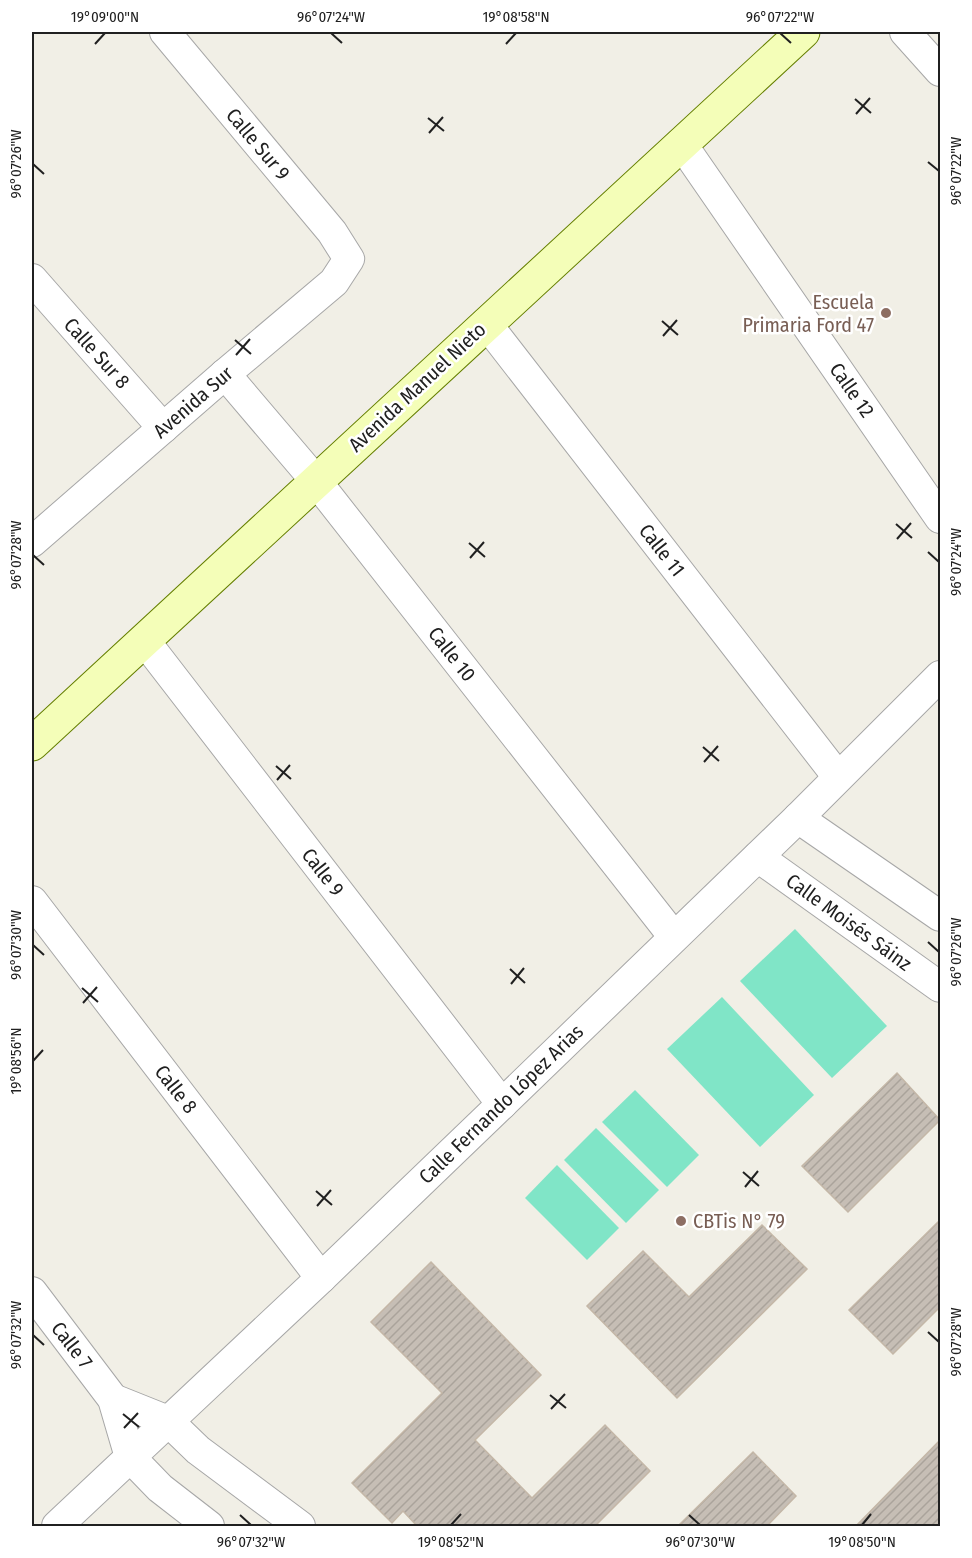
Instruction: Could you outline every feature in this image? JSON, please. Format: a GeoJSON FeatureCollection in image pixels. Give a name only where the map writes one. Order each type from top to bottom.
{"type":"FeatureCollection","features":[{"type":"Feature","properties":{"kind":"street","name":"Calle Sur 9"},"geometry":{"type":"LineString","coordinates":[[165,32],[332,232],[349,259]]}},
{"type":"Feature","properties":{"kind":"street","name":"Avenida Manuel Nieto"},"geometry":{"type":"LineString","coordinates":[[32,744],[802,32]]}},
{"type":"Feature","properties":{"kind":"street"},"geometry":{"type":"LineString","coordinates":[[905,32],[940,71]]}},
{"type":"Feature","properties":{"kind":"street","name":"Calle 12"},"geometry":{"type":"LineString","coordinates":[[681,143],[940,518]]}},
{"type":"Feature","properties":{"kind":"street","name":"Avenida Sur"},"geometry":{"type":"LineString","coordinates":[[32,542],[334,282],[349,259]]}},
{"type":"Feature","properties":{"kind":"street","name":"Calle Sur 8"},"geometry":{"type":"LineString","coordinates":[[32,279],[164,428]]}},
{"type":"Feature","properties":{"kind":"street","name":"Calle 11"},"geometry":{"type":"LineString","coordinates":[[486,323],[838,777]]}},
{"type":"Feature","properties":{"kind":"street","name":"Calle 10"},"geometry":{"type":"LineString","coordinates":[[225,374],[316,481],[674,937]]}},
{"type":"Feature","properties":{"kind":"street","name":"Calle 9"},"geometry":{"type":"LineString","coordinates":[[144,640],[502,1104]]}},
{"type":"Feature","properties":{"kind":"street","name":"Calle Fernando López Arias"},"geometry":{"type":"LineString","coordinates":[[57,1527],[321,1278],[838,777],[935,691]]}},
{"type":"Feature","properties":{"kind":"street"},"geometry":{"type":"LineString","coordinates":[[798,818],[940,916]]}},
{"type":"Feature","properties":{"kind":"street","name":"Calle Moisés Sáinz"},"geometry":{"type":"LineString","coordinates":[[758,857],[940,987]]}},
{"type":"Feature","properties":{"kind":"street","name":"Calle 8"},"geometry":{"type":"LineString","coordinates":[[32,901],[321,1278]]}},
{"type":"Feature","properties":{"kind":"street","name":"Calle 7"},"geometry":{"type":"LineString","coordinates":[[32,1292],[113,1399],[130,1457]]}},
{"type":"Feature","properties":{"kind":"street"},"geometry":{"type":"LineString","coordinates":[[113,1399],[168,1421],[198,1450],[300,1527]]}},
{"type":"Feature","properties":{"kind":"street"},"geometry":{"type":"LineString","coordinates":[[130,1457],[160,1488],[209,1527]]}},
{"type":"Feature","properties":{"kind":"green space"},"geometry":{"type":"Polygon","coordinates":[[[795,929],[887,1026],[832,1078],[740,981],[795,929]]]}},
{"type":"Feature","properties":{"kind":"green space"},"geometry":{"type":"Polygon","coordinates":[[[722,997],[814,1095],[760,1147],[667,1049],[722,997]]]}},
{"type":"Feature","properties":{"kind":"green space"},"geometry":{"type":"Polygon","coordinates":[[[635,1090],[699,1155],[667,1187],[602,1122],[635,1090]]]}},
{"type":"Feature","properties":{"kind":"green space"},"geometry":{"type":"Polygon","coordinates":[[[596,1128],[659,1190],[626,1223],[564,1160],[596,1128]]]}},
{"type":"Feature","properties":{"kind":"green space"},"geometry":{"type":"Polygon","coordinates":[[[557,1165],[619,1228],[587,1260],[525,1198],[557,1165]]]}},
{"type":"Feature","properties":{"kind":"building"},"geometry":{"type":"Polygon","coordinates":[[[897,1073],[940,1120],[848,1212],[802,1166],[897,1073]]]}},
{"type":"Feature","properties":{"kind":"building"},"geometry":{"type":"Polygon","coordinates":[[[940,1220],[940,1307],[893,1354],[849,1310],[940,1220]]]}},
{"type":"Feature","properties":{"kind":"building"},"geometry":{"type":"Polygon","coordinates":[[[762,1225],[807,1269],[677,1398],[587,1306],[643,1251],[689,1297],[762,1225]]]}},
{"type":"Feature","properties":{"kind":"building"},"geometry":{"type":"Polygon","coordinates":[[[431,1262],[541,1375],[475,1440],[532,1498],[605,1425],[650,1471],[594,1527],[418,1527],[403,1511],[392,1523],[352,1483],[442,1393],[371,1322],[431,1262]]]}},
{"type":"Feature","properties":{"kind":"building"},"geometry":{"type":"Polygon","coordinates":[[[940,1440],[940,1527],[855,1527],[940,1440]]]}},
{"type":"Feature","properties":{"kind":"building"},"geometry":{"type":"Polygon","coordinates":[[[753,1452],[796,1496],[766,1527],[677,1527],[753,1452]]]}},
{"type":"Feature","properties":{"kind":"place","name":"Escuela Primaria Ford 47"},"geometry":{"type":"Point","coordinates":[886,313]}},
{"type":"Feature","properties":{"kind":"place","name":"CBTis N° 79"},"geometry":{"type":"Point","coordinates":[681,1221]}}]}
